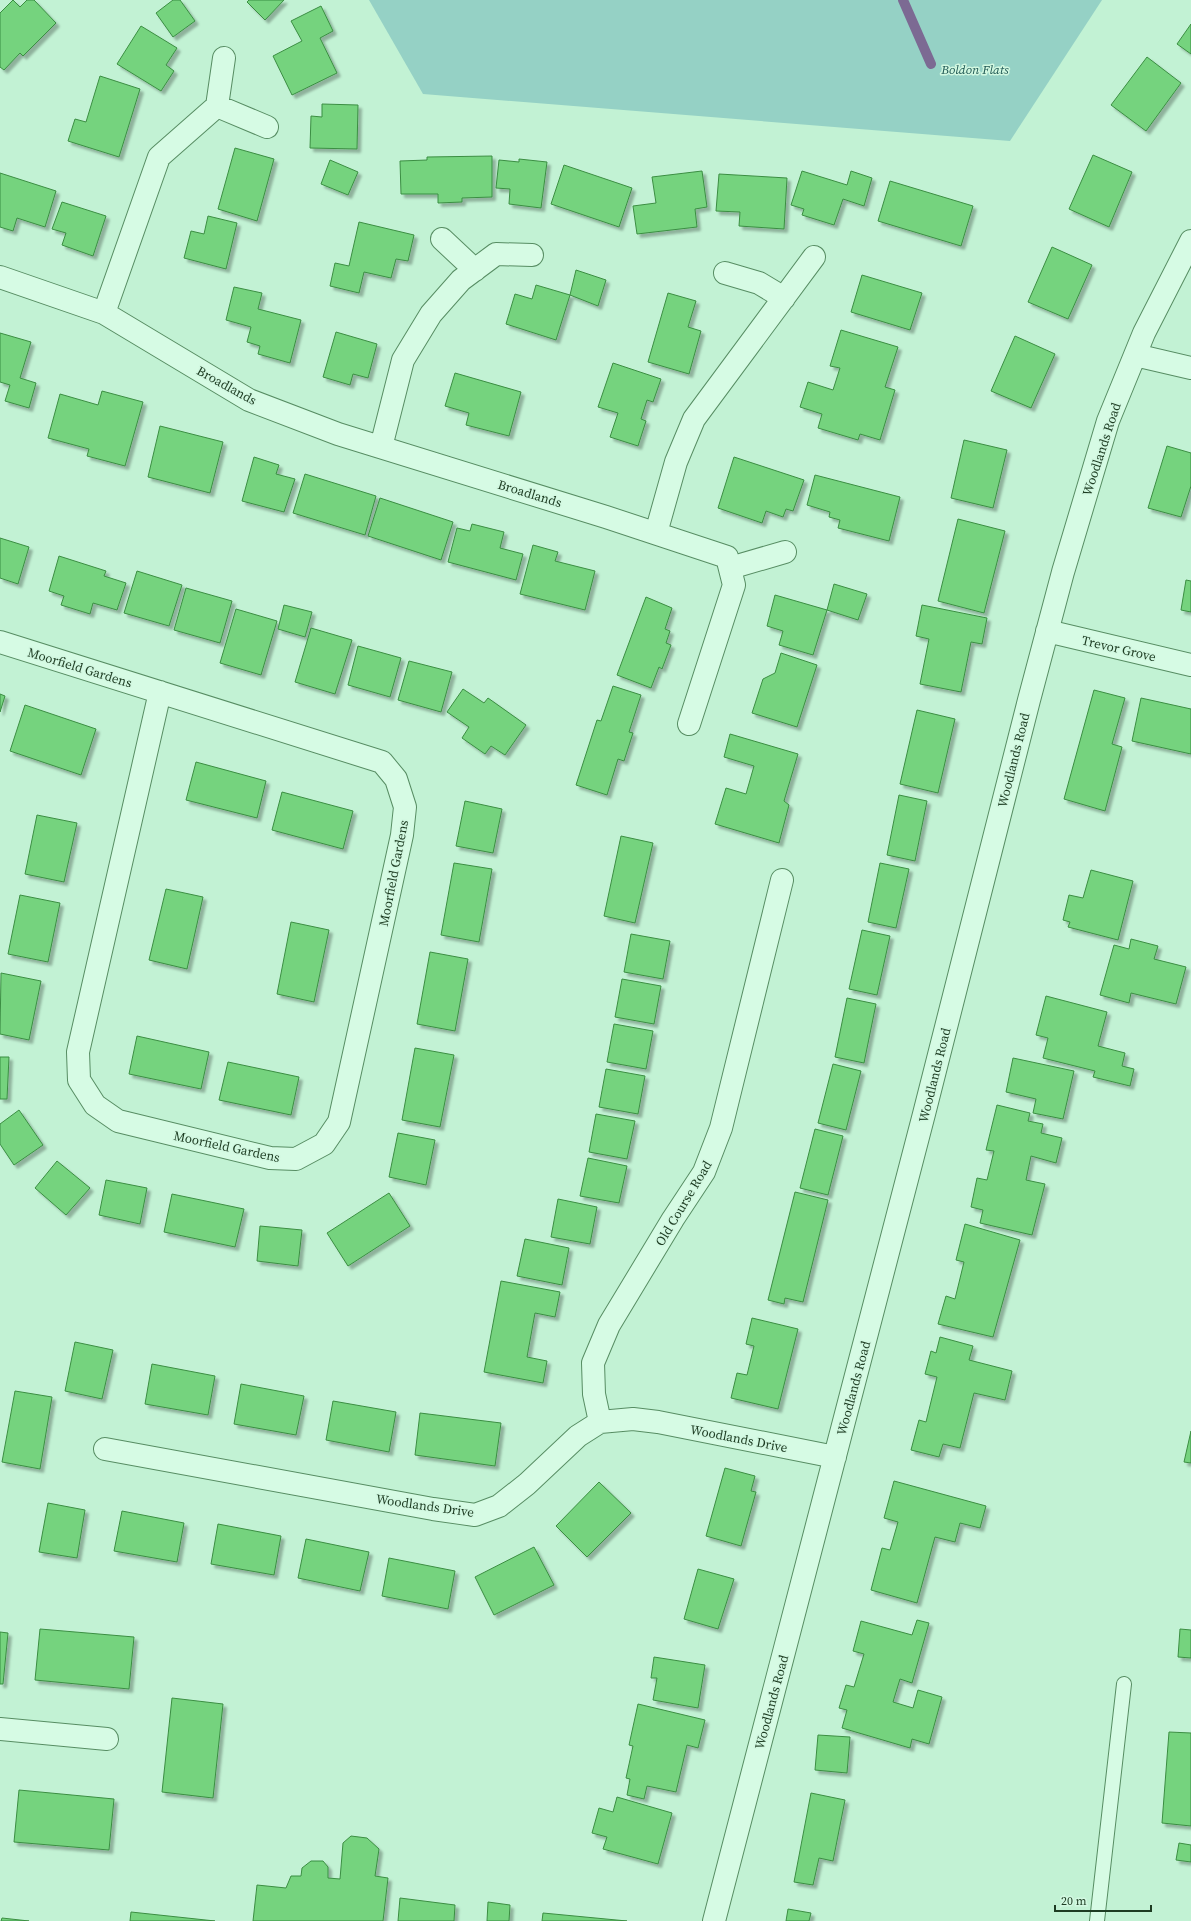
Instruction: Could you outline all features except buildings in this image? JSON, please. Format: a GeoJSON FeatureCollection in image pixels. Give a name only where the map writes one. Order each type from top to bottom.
{"type":"FeatureCollection","features":[{"type":"Feature","properties":{"kind":"street"},"geometry":{"type":"LineString","coordinates":[[104,313],[159,157],[217,106],[224,58]]}},
{"type":"Feature","properties":{"kind":"street"},"geometry":{"type":"LineString","coordinates":[[217,106],[267,127]]}},
{"type":"Feature","properties":{"kind":"street"},"geometry":{"type":"LineString","coordinates":[[442,239],[475,270]]}},
{"type":"Feature","properties":{"kind":"street","name":"Woodlands Road"},"geometry":{"type":"LineString","coordinates":[[714,1921],[924,1114],[1047,631],[1108,421],[1144,333],[1191,242]]}},
{"type":"Feature","properties":{"kind":"street"},"geometry":{"type":"LineString","coordinates":[[381,447],[403,360],[430,314],[461,280],[496,254],[532,255]]}},
{"type":"Feature","properties":{"kind":"street"},"geometry":{"type":"LineString","coordinates":[[656,533],[676,462],[694,419],[814,257]]}},
{"type":"Feature","properties":{"kind":"street"},"geometry":{"type":"LineString","coordinates":[[725,273],[759,282],[784,298]]}},
{"type":"Feature","properties":{"kind":"street","name":"Broadlands"},"geometry":{"type":"LineString","coordinates":[[0,276],[104,313],[249,400],[338,434],[656,533],[727,557],[734,585],[689,724]]}},
{"type":"Feature","properties":{"kind":"street"},"geometry":{"type":"LineString","coordinates":[[1135,355],[1191,368]]}},
{"type":"Feature","properties":{"kind":"street"},"geometry":{"type":"LineString","coordinates":[[730,568],[785,552]]}},
{"type":"Feature","properties":{"kind":"street","name":"Trevor Grove"},"geometry":{"type":"LineString","coordinates":[[1047,631],[1191,665]]}},
{"type":"Feature","properties":{"kind":"street","name":"Moorfield Gardens"},"geometry":{"type":"LineString","coordinates":[[0,642],[160,692],[382,762],[396,779],[405,807],[402,835],[339,1122],[324,1144],[296,1159],[270,1158],[118,1121],[95,1105],[78,1080],[78,1052],[160,692]]}},
{"type":"Feature","properties":{"kind":"street","name":"Old Course Road"},"geometry":{"type":"LineString","coordinates":[[600,1422],[594,1394],[593,1364],[609,1325],[707,1165],[721,1128],[782,880]]}},
{"type":"Feature","properties":{"kind":"street","name":"Woodlands Drive"},"geometry":{"type":"LineString","coordinates":[[105,1449],[433,1509],[475,1515],[499,1506],[527,1484],[578,1436],[600,1422],[633,1419],[658,1422],[835,1456]]}},
{"type":"Feature","properties":{"kind":"street"},"geometry":{"type":"LineString","coordinates":[[0,1730],[107,1739]]}},
{"type":"Feature","properties":{"kind":"lane"},"geometry":{"type":"LineString","coordinates":[[1097,1921],[1124,1684]]}},
{"type":"Feature","properties":{"kind":"green space","name":"Boldon Flats"},"geometry":{"type":"Polygon","coordinates":[[[369,0],[1102,0],[1010,141],[423,94],[369,0]]]}},
{"type":"Feature","properties":{"kind":"waterway"},"geometry":{"type":"LineString","coordinates":[[903,0],[931,64]]}}]}
